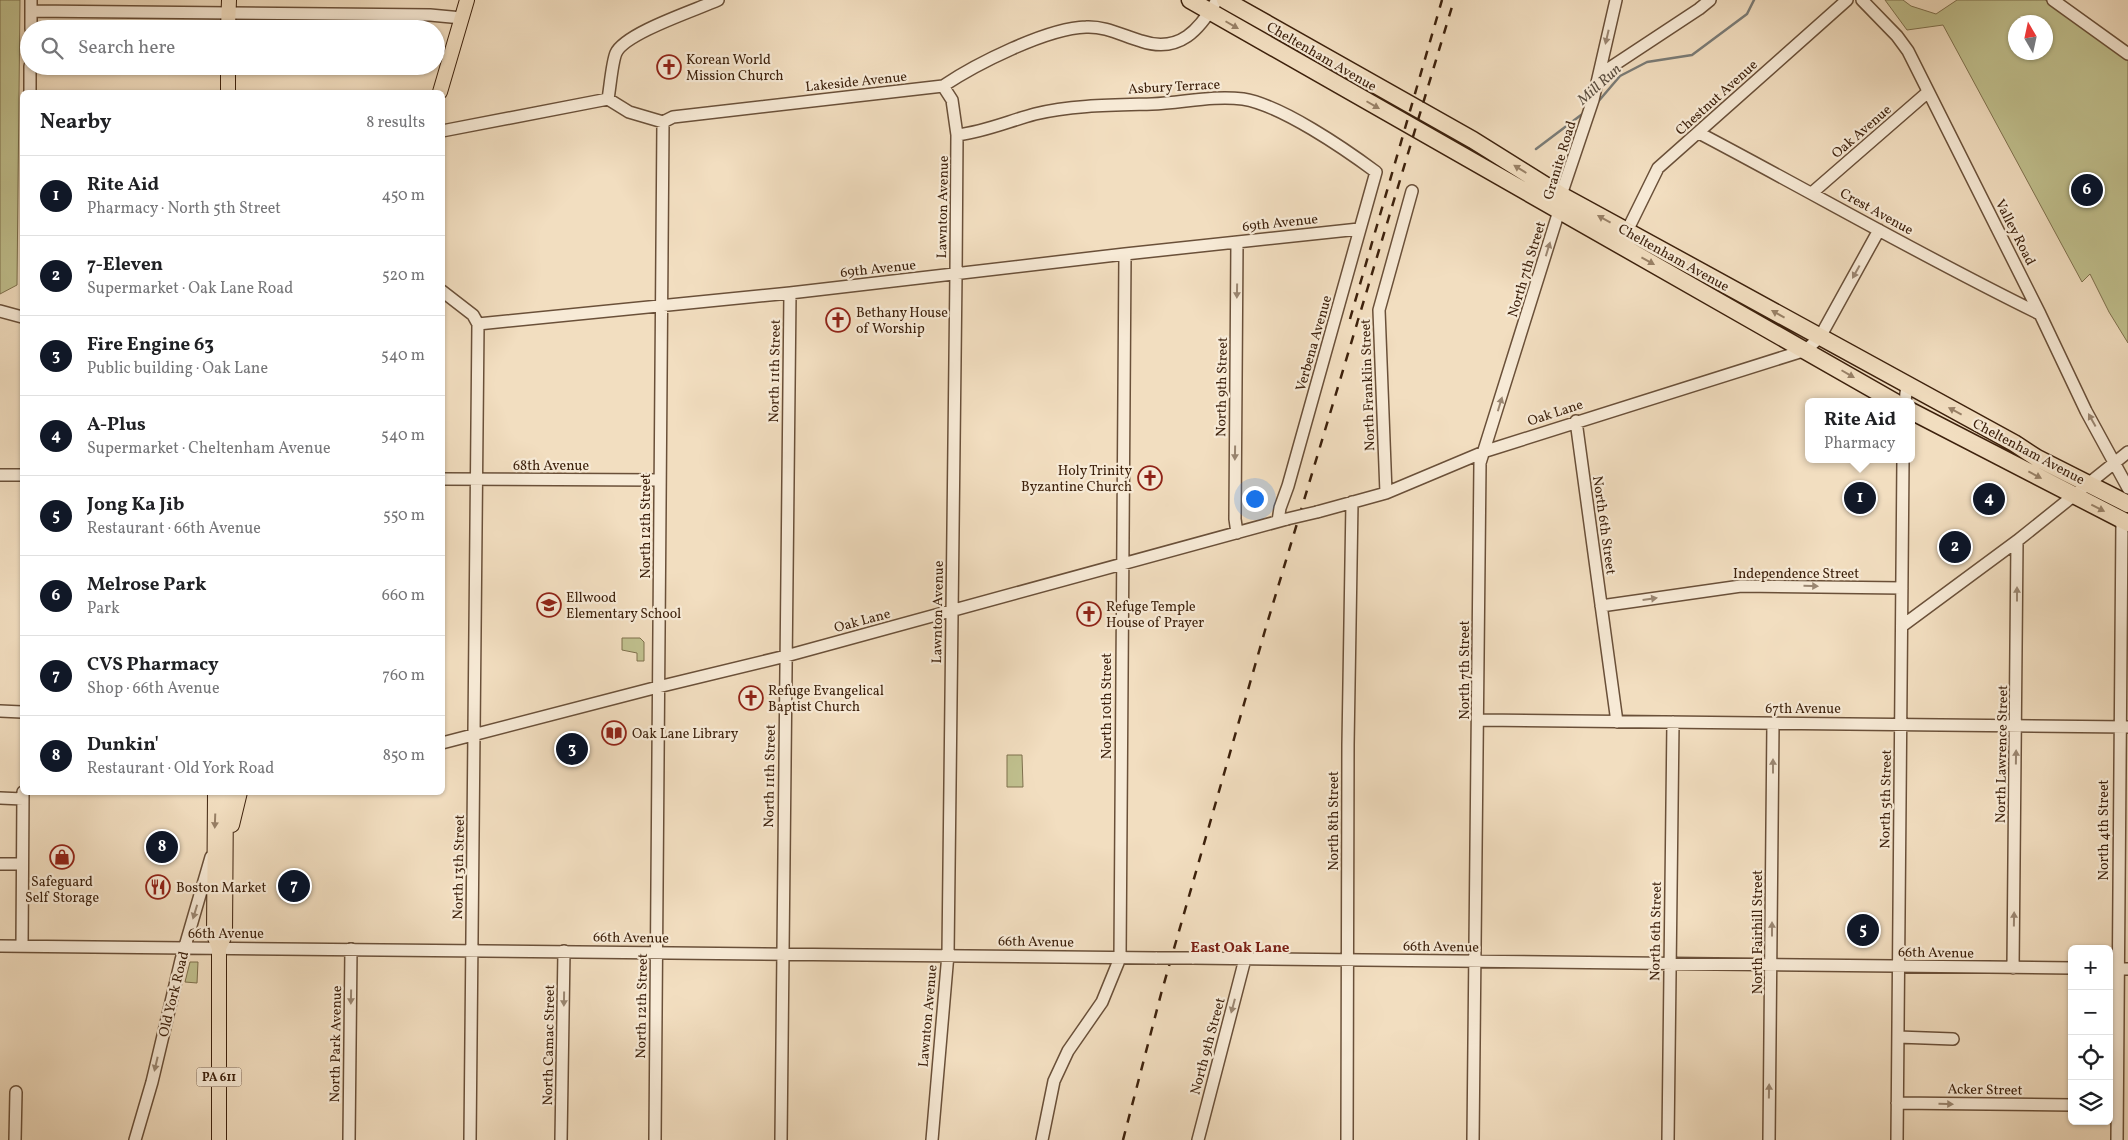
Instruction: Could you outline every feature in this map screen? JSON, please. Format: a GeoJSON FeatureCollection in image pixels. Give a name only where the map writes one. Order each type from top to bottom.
{"type":"FeatureCollection","features":[{"type":"Feature","properties":{"kind":"highway","name":"Cheltenham Avenue"},"geometry":{"type":"LineString","coordinates":[[1190,0],[1214,6],[1559,211],[1888,398]]}},
{"type":"Feature","properties":{"kind":"highway","name":"Cheltenham Avenue"},"geometry":{"type":"LineString","coordinates":[[1224,0],[1473,140],[1561,194],[1627,231],[2014,443],[2037,458],[2128,504]]}},
{"type":"Feature","properties":{"kind":"highway","name":"Cheltenham Avenue"},"geometry":{"type":"LineString","coordinates":[[1915,413],[2125,522]]}},
{"type":"Feature","properties":{"kind":"main road"},"geometry":{"type":"LineString","coordinates":[[441,90],[467,0]]}},
{"type":"Feature","properties":{"kind":"main road"},"geometry":{"type":"LineString","coordinates":[[228,20],[229,7]]}},
{"type":"Feature","properties":{"kind":"main road"},"geometry":{"type":"LineString","coordinates":[[228,75],[228,90]]}},
{"type":"Feature","properties":{"kind":"main road","name":"PA 611"},"geometry":{"type":"LineString","coordinates":[[216,795],[214,935],[219,948],[219,1140]]}},
{"type":"Feature","properties":{"kind":"main road"},"geometry":{"type":"LineString","coordinates":[[226,795],[227,855]]}},
{"type":"Feature","properties":{"kind":"main road","name":"PA 611"},"geometry":{"type":"LineString","coordinates":[[219,948],[225,935],[227,855],[239,795]]}},
{"type":"Feature","properties":{"kind":"street"},"geometry":{"type":"LineString","coordinates":[[608,99],[616,53],[626,43],[644,31],[694,6],[718,0]]}},
{"type":"Feature","properties":{"kind":"street","name":"Granite Road"},"geometry":{"type":"LineString","coordinates":[[1559,211],[1561,194],[1593,100],[1616,0]]}},
{"type":"Feature","properties":{"kind":"street"},"geometry":{"type":"LineString","coordinates":[[1599,75],[1710,0]]}},
{"type":"Feature","properties":{"kind":"street","name":"Chestnut Avenue"},"geometry":{"type":"LineString","coordinates":[[1627,231],[1658,168],[1847,0]]}},
{"type":"Feature","properties":{"kind":"street","name":"Valley Road"},"geometry":{"type":"LineString","coordinates":[[1862,0],[1897,36],[1908,51],[2040,314],[2086,411],[2128,488]]}},
{"type":"Feature","properties":{"kind":"street"},"geometry":{"type":"LineString","coordinates":[[2053,0],[2128,54]]}},
{"type":"Feature","properties":{"kind":"street"},"geometry":{"type":"LineString","coordinates":[[31,20],[31,5],[229,7],[462,18]]}},
{"type":"Feature","properties":{"kind":"street","name":"Lakeside Avenue"},"geometry":{"type":"LineString","coordinates":[[663,122],[673,117],[943,86],[962,73],[1002,54],[1058,32],[1086,27],[1104,28],[1147,43],[1170,43],[1184,38],[1195,31],[1214,6]]}},
{"type":"Feature","properties":{"kind":"street"},"geometry":{"type":"LineString","coordinates":[[30,75],[30,90]]}},
{"type":"Feature","properties":{"kind":"street","name":"Lawnton Avenue"},"geometry":{"type":"LineString","coordinates":[[932,1140],[948,954],[958,135],[952,100],[943,86]]}},
{"type":"Feature","properties":{"kind":"street","name":"Oak Avenue"},"geometry":{"type":"LineString","coordinates":[[1813,192],[1928,92]]}},
{"type":"Feature","properties":{"kind":"street","name":"Asbury Terrace"},"geometry":{"type":"LineString","coordinates":[[958,135],[973,133],[1036,114],[1116,104],[1154,104],[1208,98],[1243,99],[1261,104],[1294,120],[1347,150],[1376,172]]}},
{"type":"Feature","properties":{"kind":"street"},"geometry":{"type":"LineString","coordinates":[[445,130],[608,99],[629,112],[663,122]]}},
{"type":"Feature","properties":{"kind":"street","name":"North 12th Street"},"geometry":{"type":"LineString","coordinates":[[655,1140],[663,122]]}},
{"type":"Feature","properties":{"kind":"street","name":"Crest Avenue"},"geometry":{"type":"LineString","coordinates":[[1699,133],[1813,192],[1979,284],[2040,314]]}},
{"type":"Feature","properties":{"kind":"street","name":"Verbena Avenue"},"geometry":{"type":"LineString","coordinates":[[1283,520],[1280,508],[1291,477],[1376,172]]}},
{"type":"Feature","properties":{"kind":"street","name":"North Franklin Street"},"geometry":{"type":"LineString","coordinates":[[1386,493],[1379,310],[1412,191]]}},
{"type":"Feature","properties":{"kind":"street","name":"North 7th Street"},"geometry":{"type":"LineString","coordinates":[[1473,1140],[1479,720],[1480,463],[1486,451],[1559,211]]}},
{"type":"Feature","properties":{"kind":"street","name":"69th Avenue"},"geometry":{"type":"LineString","coordinates":[[478,324],[790,293],[1359,229]]}},
{"type":"Feature","properties":{"kind":"street"},"geometry":{"type":"LineString","coordinates":[[1806,350],[1820,337],[1879,230]]}},
{"type":"Feature","properties":{"kind":"street","name":"North 9th Street"},"geometry":{"type":"LineString","coordinates":[[1237,242],[1235,519],[1237,533]]}},
{"type":"Feature","properties":{"kind":"street","name":"North 10th Street"},"geometry":{"type":"LineString","coordinates":[[1042,1140],[1054,1081],[1068,1051],[1102,1002],[1120,958],[1125,254]]}},
{"type":"Feature","properties":{"kind":"street"},"geometry":{"type":"LineString","coordinates":[[445,292],[473,315],[478,324]]}},
{"type":"Feature","properties":{"kind":"street","name":"North 11th Street"},"geometry":{"type":"LineString","coordinates":[[781,1140],[790,293]]}},
{"type":"Feature","properties":{"kind":"street"},"geometry":{"type":"LineString","coordinates":[[0,311],[20,316]]}},
{"type":"Feature","properties":{"kind":"street","name":"North 13th Street"},"geometry":{"type":"LineString","coordinates":[[470,1140],[478,324]]}},
{"type":"Feature","properties":{"kind":"street","name":"Oak Lane"},"geometry":{"type":"LineString","coordinates":[[445,742],[786,656],[1386,493],[1486,451],[1576,421],[1806,350]]}},
{"type":"Feature","properties":{"kind":"street"},"geometry":{"type":"LineString","coordinates":[[1905,398],[1907,385]]}},
{"type":"Feature","properties":{"kind":"street","name":"North 6th Street"},"geometry":{"type":"LineString","coordinates":[[1576,421],[1617,722]]}},
{"type":"Feature","properties":{"kind":"street"},"geometry":{"type":"LineString","coordinates":[[1902,626],[2017,541],[2128,452]]}},
{"type":"Feature","properties":{"kind":"street","name":"North 5th Street"},"geometry":{"type":"LineString","coordinates":[[1897,1140],[1903,463]]}},
{"type":"Feature","properties":{"kind":"street"},"geometry":{"type":"LineString","coordinates":[[0,475],[20,475]]}},
{"type":"Feature","properties":{"kind":"street","name":"68th Avenue"},"geometry":{"type":"LineString","coordinates":[[445,479],[660,480]]}},
{"type":"Feature","properties":{"kind":"street","name":"North 8th Street"},"geometry":{"type":"LineString","coordinates":[[1346,1140],[1352,502]]}},
{"type":"Feature","properties":{"kind":"street","name":"North 4th Street"},"geometry":{"type":"LineString","coordinates":[[2113,1083],[2118,969],[2125,522]]}},
{"type":"Feature","properties":{"kind":"street","name":"North Lawrence Street"},"geometry":{"type":"LineString","coordinates":[[2013,968],[2017,726],[2017,541]]}},
{"type":"Feature","properties":{"kind":"street","name":"Independence Street"},"geometry":{"type":"LineString","coordinates":[[1601,606],[1741,586],[1902,588]]}},
{"type":"Feature","properties":{"kind":"street"},"geometry":{"type":"LineString","coordinates":[[0,712],[20,712]]}},
{"type":"Feature","properties":{"kind":"street","name":"67th Avenue"},"geometry":{"type":"LineString","coordinates":[[1479,720],[2123,727]]}},
{"type":"Feature","properties":{"kind":"street","name":"North 6th Street"},"geometry":{"type":"LineString","coordinates":[[1668,1140],[1673,722]]}},
{"type":"Feature","properties":{"kind":"street","name":"North Fairhill Street"},"geometry":{"type":"LineString","coordinates":[[1769,1140],[1773,723]]}},
{"type":"Feature","properties":{"kind":"street"},"geometry":{"type":"LineString","coordinates":[[0,798],[23,796],[22,946]]}},
{"type":"Feature","properties":{"kind":"street","name":"Old York Road"},"geometry":{"type":"LineString","coordinates":[[135,1140],[152,1082],[184,948],[214,849]]}},
{"type":"Feature","properties":{"kind":"street"},"geometry":{"type":"LineString","coordinates":[[0,864],[22,864]]}},
{"type":"Feature","properties":{"kind":"street","name":"66th Avenue"},"geometry":{"type":"LineString","coordinates":[[0,946],[948,954],[1120,958],[2068,968]]}},
{"type":"Feature","properties":{"kind":"street","name":"North Park Avenue"},"geometry":{"type":"LineString","coordinates":[[349,1140],[351,948]]}},
{"type":"Feature","properties":{"kind":"street","name":"North Camac Street"},"geometry":{"type":"LineString","coordinates":[[561,1140],[564,951]]}},
{"type":"Feature","properties":{"kind":"street","name":"North 9th Street"},"geometry":{"type":"LineString","coordinates":[[1198,1140],[1245,959]]}},
{"type":"Feature","properties":{"kind":"street"},"geometry":{"type":"LineString","coordinates":[[1898,1037],[1952,1038]]}},
{"type":"Feature","properties":{"kind":"street"},"geometry":{"type":"LineString","coordinates":[[15,1140],[16,1092]]}},
{"type":"Feature","properties":{"kind":"street","name":"Acker Street"},"geometry":{"type":"LineString","coordinates":[[1897,1103],[2068,1105]]}},
{"type":"Feature","properties":{"kind":"street","name":"North 4th Street"},"geometry":{"type":"LineString","coordinates":[[2113,1113],[2117,1140]]}},
{"type":"Feature","properties":{"kind":"green space"},"geometry":{"type":"Polygon","coordinates":[[[0,0],[20,0],[17,285],[0,294],[0,0]]]}},
{"type":"Feature","properties":{"kind":"green space"},"geometry":{"type":"Polygon","coordinates":[[[1885,0],[1903,0],[1911,6],[1936,14],[1957,0],[2045,0],[2128,59],[2128,343],[2109,312],[2090,274],[2082,282],[1943,25],[1907,30],[1885,0]]]}},
{"type":"Feature","properties":{"kind":"green space"},"geometry":{"type":"Polygon","coordinates":[[[622,638],[640,638],[644,642],[644,661],[637,661],[637,653],[622,650],[622,638]]]}},
{"type":"Feature","properties":{"kind":"green space"},"geometry":{"type":"Polygon","coordinates":[[[1007,755],[1022,755],[1023,787],[1007,787],[1007,755]]]}},
{"type":"Feature","properties":{"kind":"green space"},"geometry":{"type":"Polygon","coordinates":[[[190,962],[198,962],[197,983],[185,982],[190,962]]]}},
{"type":"Feature","properties":{"kind":"waterway","name":"Mill Run"},"geometry":{"type":"LineString","coordinates":[[1597,103],[1620,76],[1647,62],[1692,55],[1747,14],[1754,0]]}},
{"type":"Feature","properties":{"kind":"waterway","name":"Mill Run"},"geometry":{"type":"LineString","coordinates":[[1536,149],[1585,112]]}},
{"type":"Feature","properties":{"kind":"railway"},"geometry":{"type":"LineString","coordinates":[[1350,319],[1442,0]]}},
{"type":"Feature","properties":{"kind":"railway"},"geometry":{"type":"LineString","coordinates":[[1123,1140],[1161,994],[1266,627],[1454,0]]}},
{"type":"Feature","properties":{"kind":"place","name":"Korean World Mission Church"},"geometry":{"type":"Point","coordinates":[669,67]}},
{"type":"Feature","properties":{"kind":"place","name":"Melrose Park"},"geometry":{"type":"Point","coordinates":[2087,190]}},
{"type":"Feature","properties":{"kind":"place","name":"Bethany House of Worship"},"geometry":{"type":"Point","coordinates":[838,320]}},
{"type":"Feature","properties":{"kind":"place","name":"Holy Trinity Byzantine Church"},"geometry":{"type":"Point","coordinates":[1150,478]}},
{"type":"Feature","properties":{"kind":"place","name":"Rite Aid"},"geometry":{"type":"Point","coordinates":[1860,498]}},
{"type":"Feature","properties":{"kind":"place","name":"A-Plus"},"geometry":{"type":"Point","coordinates":[1989,499]}},
{"type":"Feature","properties":{"kind":"place","name":"7-Eleven"},"geometry":{"type":"Point","coordinates":[1955,547]}},
{"type":"Feature","properties":{"kind":"place","name":"Ellwood Elementary School"},"geometry":{"type":"Point","coordinates":[549,605]}},
{"type":"Feature","properties":{"kind":"place","name":"Refuge Temple House of Prayer"},"geometry":{"type":"Point","coordinates":[1089,614]}},
{"type":"Feature","properties":{"kind":"place","name":"Refuge Evangelical Baptist Church"},"geometry":{"type":"Point","coordinates":[751,698]}},
{"type":"Feature","properties":{"kind":"place","name":"Oak Lane Library"},"geometry":{"type":"Point","coordinates":[614,733]}},
{"type":"Feature","properties":{"kind":"place","name":"Fire Engine 63"},"geometry":{"type":"Point","coordinates":[572,749]}},
{"type":"Feature","properties":{"kind":"place","name":"Dunkin'"},"geometry":{"type":"Point","coordinates":[162,847]}},
{"type":"Feature","properties":{"kind":"place","name":"Safeguard Self Storage"},"geometry":{"type":"Point","coordinates":[62,857]}},
{"type":"Feature","properties":{"kind":"place","name":"CVS Pharmacy"},"geometry":{"type":"Point","coordinates":[294,886]}},
{"type":"Feature","properties":{"kind":"place","name":"Boston Market"},"geometry":{"type":"Point","coordinates":[158,887]}},
{"type":"Feature","properties":{"kind":"place","name":"Jong Ka Jib"},"geometry":{"type":"Point","coordinates":[1863,930]}},
{"type":"Feature","properties":{"kind":"district","name":"East Oak Lane"},"geometry":{"type":"Point","coordinates":[1240,947]}}]}
